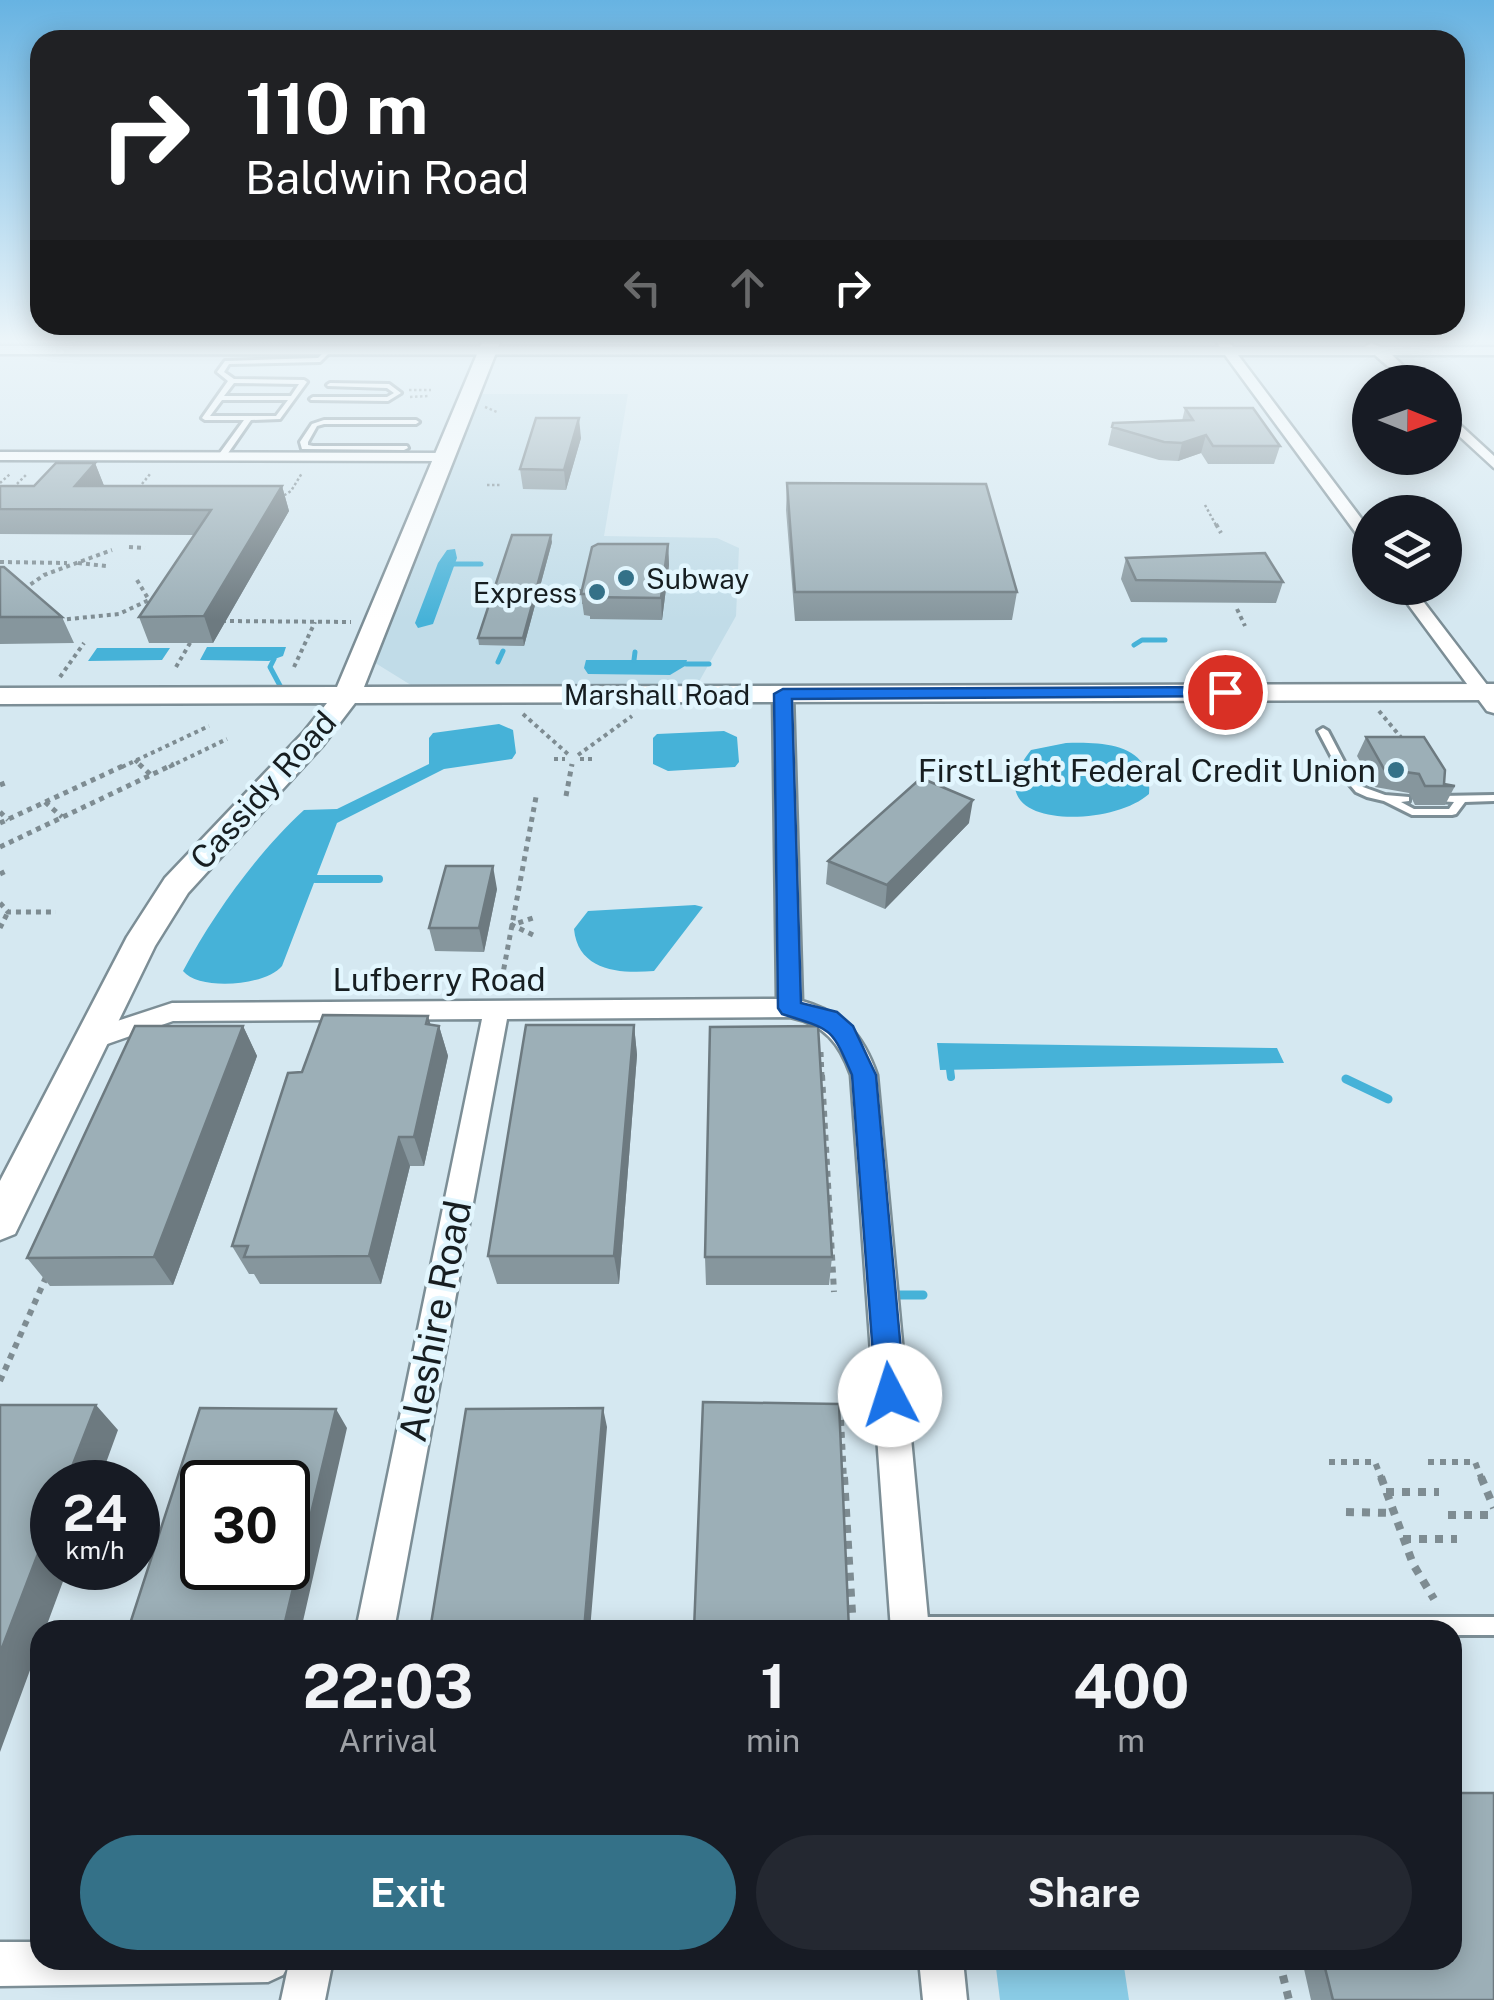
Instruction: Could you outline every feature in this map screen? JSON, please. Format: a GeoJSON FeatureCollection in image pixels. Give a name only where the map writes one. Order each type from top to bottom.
{"type":"FeatureCollection","features":[{"type":"Feature","properties":{"kind":"street","name":"Cassidy Road"},"geometry":{"type":"LineString","coordinates":[[0,1222],[139,945],[176,886],[313,739],[348,695],[455,433]]}},
{"type":"Feature","properties":{"kind":"street"},"geometry":{"type":"LineString","coordinates":[[1291,433],[1352,516]]}},
{"type":"Feature","properties":{"kind":"street"},"geometry":{"type":"LineString","coordinates":[[1463,433],[1494,464]]}},
{"type":"Feature","properties":{"kind":"street"},"geometry":{"type":"LineString","coordinates":[[0,456],[446,457]]}},
{"type":"Feature","properties":{"kind":"street"},"geometry":{"type":"LineString","coordinates":[[1418,605],[1490,697]]}},
{"type":"Feature","properties":{"kind":"street"},"geometry":{"type":"LineString","coordinates":[[364,656],[427,695]]}},
{"type":"Feature","properties":{"kind":"street","name":"Marshall Road"},"geometry":{"type":"LineString","coordinates":[[0,696],[1367,692],[1490,697]]}},
{"type":"Feature","properties":{"kind":"street"},"geometry":{"type":"LineString","coordinates":[[783,694],[790,1008],[829,1018],[845,1032],[864,1075],[908,1620]]}},
{"type":"Feature","properties":{"kind":"street"},"geometry":{"type":"LineString","coordinates":[[313,739],[427,695]]}},
{"type":"Feature","properties":{"kind":"street","name":"Lufberry Road"},"geometry":{"type":"LineString","coordinates":[[93,1039],[172,1012],[790,1008]]}},
{"type":"Feature","properties":{"kind":"street","name":"Aleshire Road"},"geometry":{"type":"LineString","coordinates":[[377,1620],[496,1011]]}},
{"type":"Feature","properties":{"kind":"street"},"geometry":{"type":"LineString","coordinates":[[0,1964],[30,1964]]}},
{"type":"Feature","properties":{"kind":"street"},"geometry":{"type":"LineString","coordinates":[[303,2000],[309,1970]]}},
{"type":"Feature","properties":{"kind":"street"},"geometry":{"type":"LineString","coordinates":[[942,1970],[945,2000]]}},
{"type":"Feature","properties":{"kind":"lane"},"geometry":{"type":"LineString","coordinates":[[221,456],[238,433]]}},
{"type":"Feature","properties":{"kind":"lane"},"geometry":{"type":"LineString","coordinates":[[309,433],[304,442],[306,447],[404,448]]}},
{"type":"Feature","properties":{"kind":"lane"},"geometry":{"type":"LineString","coordinates":[[1323,731],[1358,791],[1372,798],[1404,798]]}},
{"type":"Feature","properties":{"kind":"lane"},"geometry":{"type":"LineString","coordinates":[[1386,798],[1412,812],[1452,812],[1462,798]]}},
{"type":"Feature","properties":{"kind":"lane"},"geometry":{"type":"LineString","coordinates":[[1440,798],[1494,798]]}},
{"type":"Feature","properties":{"kind":"lane"},"geometry":{"type":"LineString","coordinates":[[1462,1626],[1494,1626]]}},
{"type":"Feature","properties":{"kind":"path"},"geometry":{"type":"LineString","coordinates":[[272,502],[291,490],[307,463]]}},
{"type":"Feature","properties":{"kind":"path"},"geometry":{"type":"LineString","coordinates":[[0,484],[10,474]]}},
{"type":"Feature","properties":{"kind":"path"},"geometry":{"type":"LineString","coordinates":[[17,484],[27,474]]}},
{"type":"Feature","properties":{"kind":"path"},"geometry":{"type":"LineString","coordinates":[[142,484],[150,474]]}},
{"type":"Feature","properties":{"kind":"path"},"geometry":{"type":"LineString","coordinates":[[487,485],[500,485]]}},
{"type":"Feature","properties":{"kind":"path"},"geometry":{"type":"LineString","coordinates":[[1205,505],[1221,534]]}},
{"type":"Feature","properties":{"kind":"path"},"geometry":{"type":"LineString","coordinates":[[129,547],[146,548]]}},
{"type":"Feature","properties":{"kind":"path"},"geometry":{"type":"LineString","coordinates":[[19,594],[44,576],[112,550]]}},
{"type":"Feature","properties":{"kind":"path"},"geometry":{"type":"LineString","coordinates":[[0,562],[106,566]]}},
{"type":"Feature","properties":{"kind":"path"},"geometry":{"type":"LineString","coordinates":[[138,580],[156,613]]}},
{"type":"Feature","properties":{"kind":"path"},"geometry":{"type":"LineString","coordinates":[[553,590],[589,590]]}},
{"type":"Feature","properties":{"kind":"path"},"geometry":{"type":"LineString","coordinates":[[46,620],[105,617],[161,593]]}},
{"type":"Feature","properties":{"kind":"path"},"geometry":{"type":"LineString","coordinates":[[550,602],[583,602]]}},
{"type":"Feature","properties":{"kind":"path"},"geometry":{"type":"LineString","coordinates":[[1236,609],[1245,626]]}},
{"type":"Feature","properties":{"kind":"path"},"geometry":{"type":"LineString","coordinates":[[221,622],[379,622]]}},
{"type":"Feature","properties":{"kind":"path"},"geometry":{"type":"LineString","coordinates":[[294,667],[314,622]]}},
{"type":"Feature","properties":{"kind":"path"},"geometry":{"type":"LineString","coordinates":[[176,667],[194,637]]}},
{"type":"Feature","properties":{"kind":"path"},"geometry":{"type":"LineString","coordinates":[[46,696],[84,643]]}},
{"type":"Feature","properties":{"kind":"path"},"geometry":{"type":"LineString","coordinates":[[1367,692],[1410,752]]}},
{"type":"Feature","properties":{"kind":"path"},"geometry":{"type":"LineString","coordinates":[[518,710],[568,757],[554,759]]}},
{"type":"Feature","properties":{"kind":"path"},"geometry":{"type":"LineString","coordinates":[[592,759],[579,757],[640,711]]}},
{"type":"Feature","properties":{"kind":"path"},"geometry":{"type":"LineString","coordinates":[[0,823],[209,726]]}},
{"type":"Feature","properties":{"kind":"path"},"geometry":{"type":"LineString","coordinates":[[0,847],[226,739]]}},
{"type":"Feature","properties":{"kind":"path"},"geometry":{"type":"LineString","coordinates":[[135,760],[151,775]]}},
{"type":"Feature","properties":{"kind":"path"},"geometry":{"type":"LineString","coordinates":[[566,796],[572,763]]}},
{"type":"Feature","properties":{"kind":"path"},"geometry":{"type":"LineString","coordinates":[[496,1011],[536,796]]}},
{"type":"Feature","properties":{"kind":"path"},"geometry":{"type":"LineString","coordinates":[[46,802],[62,817]]}},
{"type":"Feature","properties":{"kind":"path"},"geometry":{"type":"LineString","coordinates":[[0,812],[8,820]]}},
{"type":"Feature","properties":{"kind":"path"},"geometry":{"type":"LineString","coordinates":[[0,874],[8,870]]}},
{"type":"Feature","properties":{"kind":"path"},"geometry":{"type":"LineString","coordinates":[[0,903],[8,912],[56,912]]}},
{"type":"Feature","properties":{"kind":"path"},"geometry":{"type":"LineString","coordinates":[[0,928],[8,912]]}},
{"type":"Feature","properties":{"kind":"path"},"geometry":{"type":"LineString","coordinates":[[512,925],[536,917]]}},
{"type":"Feature","properties":{"kind":"path"},"geometry":{"type":"LineString","coordinates":[[512,925],[533,935]]}},
{"type":"Feature","properties":{"kind":"path"},"geometry":{"type":"LineString","coordinates":[[822,1052],[834,1292]]}},
{"type":"Feature","properties":{"kind":"path"},"geometry":{"type":"LineString","coordinates":[[0,1381],[50,1266]]}},
{"type":"Feature","properties":{"kind":"path"},"geometry":{"type":"LineString","coordinates":[[841,1420],[852,1620]]}},
{"type":"Feature","properties":{"kind":"path"},"geometry":{"type":"LineString","coordinates":[[1330,1462],[1375,1462],[1413,1564],[1434,1599]]}},
{"type":"Feature","properties":{"kind":"path"},"geometry":{"type":"LineString","coordinates":[[1428,1462],[1475,1462],[1491,1493],[1494,1511],[1448,1515]]}},
{"type":"Feature","properties":{"kind":"path"},"geometry":{"type":"LineString","coordinates":[[1386,1492],[1439,1492]]}},
{"type":"Feature","properties":{"kind":"path"},"geometry":{"type":"LineString","coordinates":[[1346,1512],[1394,1513]]}},
{"type":"Feature","properties":{"kind":"path"},"geometry":{"type":"LineString","coordinates":[[1404,1539],[1458,1539]]}},
{"type":"Feature","properties":{"kind":"path"},"geometry":{"type":"LineString","coordinates":[[1281,1970],[1288,2000]]}},
{"type":"Feature","properties":{"kind":"shaded area"},"geometry":{"type":"Polygon","coordinates":[[[455,433],[621,433],[604,536],[717,538],[739,548],[736,616],[692,694],[427,695],[364,656],[455,433]]]}},
{"type":"Feature","properties":{"kind":"shaded area"},"geometry":{"type":"Polygon","coordinates":[[[455,549],[457,558],[433,624],[418,628],[415,623],[438,563],[447,550],[455,549]]]}},
{"type":"Feature","properties":{"kind":"shaded area"},"geometry":{"type":"Polygon","coordinates":[[[207,647],[286,647],[283,656],[269,661],[200,660],[207,647]]]}},
{"type":"Feature","properties":{"kind":"shaded area"},"geometry":{"type":"Polygon","coordinates":[[[97,648],[170,648],[162,660],[88,661],[97,648]]]}},
{"type":"Feature","properties":{"kind":"shaded area"},"geometry":{"type":"Polygon","coordinates":[[[586,660],[687,660],[685,666],[670,675],[588,674],[584,668],[586,660]]]}},
{"type":"Feature","properties":{"kind":"shaded area"},"geometry":{"type":"Polygon","coordinates":[[[499,724],[513,730],[516,753],[512,759],[444,769],[337,823],[282,966],[274,973],[233,984],[203,981],[183,971],[237,886],[269,845],[304,810],[337,809],[429,764],[429,738],[433,733],[499,724]]]}},
{"type":"Feature","properties":{"kind":"shaded area"},"geometry":{"type":"Polygon","coordinates":[[[724,731],[737,737],[739,762],[735,767],[668,771],[653,764],[653,738],[657,734],[724,731]]]}},
{"type":"Feature","properties":{"kind":"shaded area"},"geometry":{"type":"Polygon","coordinates":[[[1066,743],[1110,745],[1135,755],[1148,777],[1149,794],[1130,806],[1077,817],[1030,808],[1017,795],[1016,776],[1031,750],[1066,743]]]}},
{"type":"Feature","properties":{"kind":"shaded area"},"geometry":{"type":"Polygon","coordinates":[[[703,907],[654,971],[628,972],[603,967],[583,954],[577,943],[574,929],[588,911],[703,907]]]}},
{"type":"Feature","properties":{"kind":"shaded area"},"geometry":{"type":"Polygon","coordinates":[[[937,1043],[1277,1048],[1284,1063],[940,1070],[937,1043]]]}},
{"type":"Feature","properties":{"kind":"shaded area"},"geometry":{"type":"Polygon","coordinates":[[[996,1970],[1124,1970],[1129,2000],[1000,2000],[996,1970]]]}},
{"type":"Feature","properties":{"kind":"building"},"geometry":{"type":"Polygon","coordinates":[[[531,433],[575,433],[564,470],[520,469],[531,433]]]}},
{"type":"Feature","properties":{"kind":"building"},"geometry":{"type":"Polygon","coordinates":[[[1134,433],[1271,433],[1280,446],[1213,446],[1206,435],[1182,443],[1134,433]]]}},
{"type":"Feature","properties":{"kind":"building"},"geometry":{"type":"Polygon","coordinates":[[[56,463],[95,463],[75,486],[282,486],[204,616],[139,617],[211,510],[0,509],[0,486],[34,486],[56,463]]]}},
{"type":"Feature","properties":{"kind":"building"},"geometry":{"type":"Polygon","coordinates":[[[787,483],[986,484],[1017,592],[795,592],[787,483]]]}},
{"type":"Feature","properties":{"kind":"building"},"geometry":{"type":"Polygon","coordinates":[[[512,535],[551,535],[523,638],[478,638],[512,535]]]}},
{"type":"Feature","properties":{"kind":"building"},"geometry":{"type":"Polygon","coordinates":[[[668,544],[661,598],[581,594],[592,547],[668,544]]]}},
{"type":"Feature","properties":{"kind":"building"},"geometry":{"type":"Polygon","coordinates":[[[1265,553],[1283,582],[1136,580],[1126,558],[1265,553]]]}},
{"type":"Feature","properties":{"kind":"building"},"geometry":{"type":"Polygon","coordinates":[[[0,567],[4,567],[62,617],[0,617],[0,567]]]}},
{"type":"Feature","properties":{"kind":"building"},"geometry":{"type":"Polygon","coordinates":[[[1366,737],[1424,737],[1445,770],[1444,784],[1455,786],[1425,786],[1419,774],[1384,769],[1366,737]]]}},
{"type":"Feature","properties":{"kind":"building"},"geometry":{"type":"Polygon","coordinates":[[[921,778],[973,800],[887,885],[828,861],[921,778]]]}},
{"type":"Feature","properties":{"kind":"building"},"geometry":{"type":"Polygon","coordinates":[[[446,866],[493,866],[479,928],[429,928],[446,866]]]}},
{"type":"Feature","properties":{"kind":"building"},"geometry":{"type":"Polygon","coordinates":[[[323,1015],[428,1016],[426,1024],[439,1026],[414,1137],[399,1137],[369,1256],[244,1257],[248,1246],[232,1246],[288,1073],[302,1072],[323,1015]]]}},
{"type":"Feature","properties":{"kind":"building"},"geometry":{"type":"Polygon","coordinates":[[[526,1025],[634,1025],[614,1256],[488,1256],[526,1025]]]}},
{"type":"Feature","properties":{"kind":"building"},"geometry":{"type":"Polygon","coordinates":[[[135,1026],[243,1026],[154,1257],[27,1258],[135,1026]]]}},
{"type":"Feature","properties":{"kind":"building"},"geometry":{"type":"Polygon","coordinates":[[[818,1026],[832,1257],[705,1257],[710,1027],[818,1026]]]}},
{"type":"Feature","properties":{"kind":"building"},"geometry":{"type":"Polygon","coordinates":[[[703,1402],[839,1404],[849,1620],[694,1620],[703,1402]]]}},
{"type":"Feature","properties":{"kind":"building"},"geometry":{"type":"Polygon","coordinates":[[[0,1405],[96,1405],[75,1460],[30,1460],[30,1575],[0,1653],[0,1405]]]}},
{"type":"Feature","properties":{"kind":"building"},"geometry":{"type":"Polygon","coordinates":[[[200,1408],[336,1409],[310,1517],[310,1460],[183,1460],[200,1408]]]}},
{"type":"Feature","properties":{"kind":"building"},"geometry":{"type":"Polygon","coordinates":[[[603,1408],[585,1620],[432,1620],[466,1409],[603,1408]]]}},
{"type":"Feature","properties":{"kind":"building"},"geometry":{"type":"Polygon","coordinates":[[[180,1470],[180,1590],[293,1590],[285,1620],[131,1620],[141,1590],[160,1590],[160,1531],[180,1470]]]}},
{"type":"Feature","properties":{"kind":"building"},"geometry":{"type":"Polygon","coordinates":[[[1462,1793],[1494,1793],[1494,2000],[1333,2000],[1326,1970],[1462,1970],[1462,1793]]]}},
{"type":"Feature","properties":{"kind":"waterway"},"geometry":{"type":"LineString","coordinates":[[454,564],[481,564]]}},
{"type":"Feature","properties":{"kind":"waterway"},"geometry":{"type":"LineString","coordinates":[[1134,645],[1142,640],[1165,640]]}},
{"type":"Feature","properties":{"kind":"waterway"},"geometry":{"type":"LineString","coordinates":[[498,662],[503,651]]}},
{"type":"Feature","properties":{"kind":"waterway"},"geometry":{"type":"LineString","coordinates":[[634,660],[635,652]]}},
{"type":"Feature","properties":{"kind":"waterway"},"geometry":{"type":"LineString","coordinates":[[274,659],[270,667],[285,695]]}},
{"type":"Feature","properties":{"kind":"waterway"},"geometry":{"type":"LineString","coordinates":[[686,664],[709,664]]}},
{"type":"Feature","properties":{"kind":"waterway"},"geometry":{"type":"LineString","coordinates":[[1218,678],[1233,708]]}},
{"type":"Feature","properties":{"kind":"waterway"},"geometry":{"type":"LineString","coordinates":[[315,879],[379,879]]}},
{"type":"Feature","properties":{"kind":"waterway"},"geometry":{"type":"LineString","coordinates":[[950,1069],[951,1077]]}},
{"type":"Feature","properties":{"kind":"waterway"},"geometry":{"type":"LineString","coordinates":[[1346,1079],[1388,1099]]}},
{"type":"Feature","properties":{"kind":"waterway"},"geometry":{"type":"LineString","coordinates":[[891,1295],[923,1295]]}},
{"type":"Feature","properties":{"kind":"place","name":"Subway"},"geometry":{"type":"Point","coordinates":[626,578]}},
{"type":"Feature","properties":{"kind":"place","name":"Express"},"geometry":{"type":"Point","coordinates":[597,592]}},
{"type":"Feature","properties":{"kind":"place","name":"FirstLight Federal Credit Union"},"geometry":{"type":"Point","coordinates":[1396,770]}},
{"type":"Feature","properties":{"kind":"route"},"geometry":{"type":"LineString","coordinates":[[890,1395],[864,1075],[845,1032],[829,1018],[790,1008],[783,694],[1225,692]]}}]}
